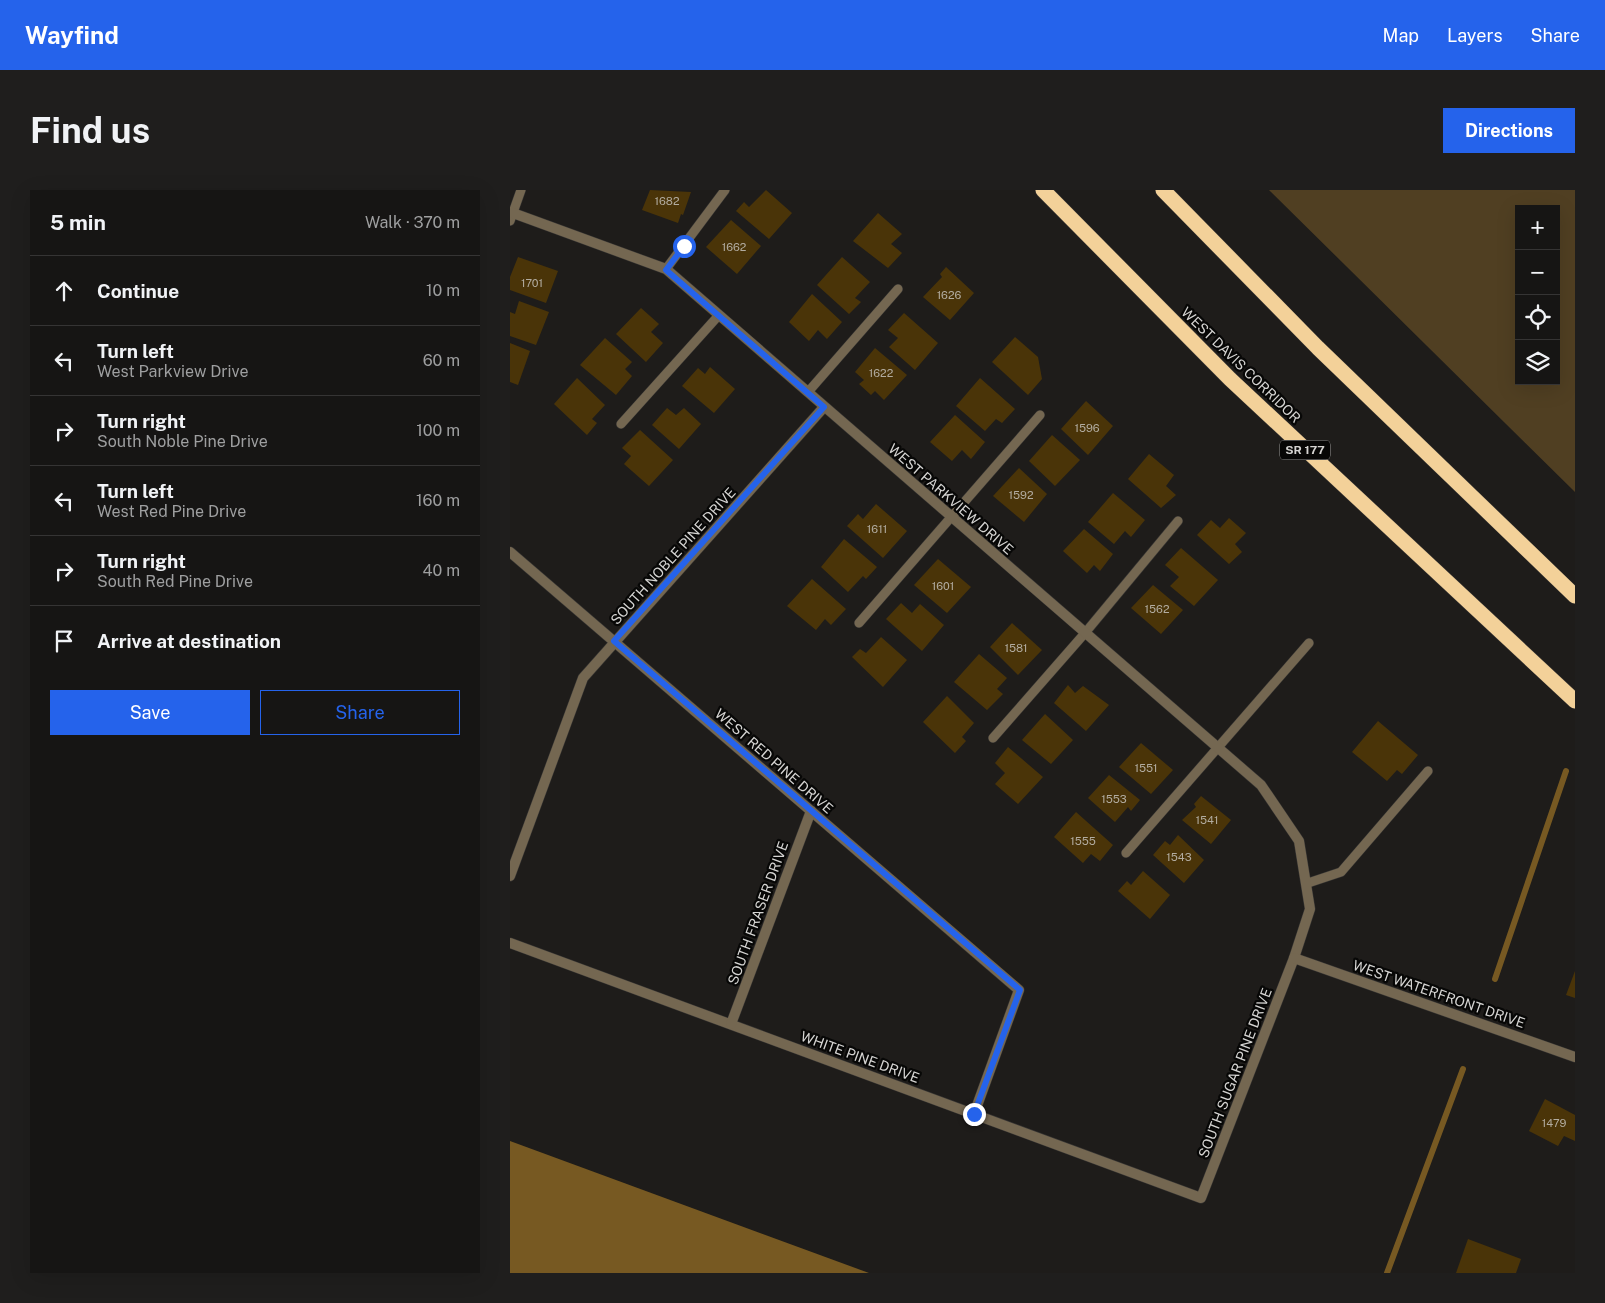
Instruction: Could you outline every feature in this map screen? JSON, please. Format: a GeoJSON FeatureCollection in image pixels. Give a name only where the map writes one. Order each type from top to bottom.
{"type":"FeatureCollection","features":[{"type":"Feature","properties":{"kind":"highway","name":"WEST DAVIS CORRIDOR"},"geometry":{"type":"LineString","coordinates":[[1043,190],[1230,379],[1575,702]]}},
{"type":"Feature","properties":{"kind":"highway"},"geometry":{"type":"LineString","coordinates":[[1163,190],[1324,355],[1575,596]]}},
{"type":"Feature","properties":{"kind":"street","name":"WEST PARKVIEW DRIVE"},"geometry":{"type":"LineString","coordinates":[[511,215],[666,270],[1261,785],[1300,841],[1308,883]]}},
{"type":"Feature","properties":{"kind":"street","name":"SOUTH NOBLE PINE DRIVE"},"geometry":{"type":"LineString","coordinates":[[510,876],[583,678],[824,407]]}},
{"type":"Feature","properties":{"kind":"street","name":"WEST RED PINE DRIVE"},"geometry":{"type":"LineString","coordinates":[[510,552],[1020,990],[974,1114]]}},
{"type":"Feature","properties":{"kind":"street","name":"SOUTH FRASER DRIVE"},"geometry":{"type":"LineString","coordinates":[[731,1024],[811,811]]}},
{"type":"Feature","properties":{"kind":"street","name":"SOUTH SUGAR PINE DRIVE"},"geometry":{"type":"LineString","coordinates":[[1202,1198],[1294,958],[1310,909],[1308,883]]}},
{"type":"Feature","properties":{"kind":"street","name":"WHITE PINE DRIVE"},"geometry":{"type":"LineString","coordinates":[[510,943],[1202,1198]]}},
{"type":"Feature","properties":{"kind":"street","name":"WEST WATERFRONT DRIVE"},"geometry":{"type":"LineString","coordinates":[[1294,958],[1575,1058]]}},
{"type":"Feature","properties":{"kind":"lane"},"geometry":{"type":"LineString","coordinates":[[511,215],[521,190]]}},
{"type":"Feature","properties":{"kind":"lane"},"geometry":{"type":"LineString","coordinates":[[666,270],[725,190]]}},
{"type":"Feature","properties":{"kind":"lane"},"geometry":{"type":"LineString","coordinates":[[808,392],[898,288]]}},
{"type":"Feature","properties":{"kind":"lane"},"geometry":{"type":"LineString","coordinates":[[621,424],[719,316]]}},
{"type":"Feature","properties":{"kind":"lane"},"geometry":{"type":"LineString","coordinates":[[859,623],[1040,415]]}},
{"type":"Feature","properties":{"kind":"lane"},"geometry":{"type":"LineString","coordinates":[[993,738],[1085,633],[1178,521]]}},
{"type":"Feature","properties":{"kind":"lane"},"geometry":{"type":"LineString","coordinates":[[1126,853],[1309,644]]}},
{"type":"Feature","properties":{"kind":"lane"},"geometry":{"type":"LineString","coordinates":[[1308,883],[1342,872],[1428,770]]}},
{"type":"Feature","properties":{"kind":"shaded area"},"geometry":{"type":"Polygon","coordinates":[[[1269,190],[1575,190],[1575,492],[1269,190]]]}},
{"type":"Feature","properties":{"kind":"shaded area"},"geometry":{"type":"Polygon","coordinates":[[[510,1141],[869,1273],[510,1273],[510,1141]]]}},
{"type":"Feature","properties":{"kind":"building"},"geometry":{"type":"Polygon","coordinates":[[[650,190],[691,192],[683,215],[681,214],[678,223],[642,210],[650,190]]]}},
{"type":"Feature","properties":{"kind":"building"},"geometry":{"type":"Polygon","coordinates":[[[766,190],[792,213],[769,239],[736,211],[744,202],[749,207],[766,190]]]}},
{"type":"Feature","properties":{"kind":"building"},"geometry":{"type":"Polygon","coordinates":[[[878,213],[902,234],[891,244],[902,253],[888,268],[853,241],[878,213]]]}},
{"type":"Feature","properties":{"kind":"building"},"geometry":{"type":"Polygon","coordinates":[[[731,220],[761,246],[737,274],[706,247],[731,220]]]}},
{"type":"Feature","properties":{"kind":"building"},"geometry":{"type":"Polygon","coordinates":[[[518,257],[558,271],[546,303],[510,290],[510,277],[518,257]]]}},
{"type":"Feature","properties":{"kind":"building"},"geometry":{"type":"Polygon","coordinates":[[[842,257],[870,282],[855,298],[861,302],[849,314],[817,285],[842,257]]]}},
{"type":"Feature","properties":{"kind":"building"},"geometry":{"type":"Polygon","coordinates":[[[946,267],[974,293],[950,320],[923,297],[942,277],[940,274],[946,267]]]}},
{"type":"Feature","properties":{"kind":"building"},"geometry":{"type":"Polygon","coordinates":[[[812,294],[842,322],[827,339],[818,330],[809,341],[789,322],[812,294]]]}},
{"type":"Feature","properties":{"kind":"building"},"geometry":{"type":"Polygon","coordinates":[[[519,301],[549,312],[536,345],[510,336],[510,312],[515,314],[519,301]]]}},
{"type":"Feature","properties":{"kind":"building"},"geometry":{"type":"Polygon","coordinates":[[[641,308],[659,324],[651,332],[663,343],[646,362],[616,334],[641,308]]]}},
{"type":"Feature","properties":{"kind":"building"},"geometry":{"type":"Polygon","coordinates":[[[904,313],[938,343],[915,370],[889,347],[898,338],[888,330],[904,313]]]}},
{"type":"Feature","properties":{"kind":"building"},"geometry":{"type":"Polygon","coordinates":[[[1015,337],[1038,357],[1042,379],[1028,395],[992,362],[1015,337]]]}},
{"type":"Feature","properties":{"kind":"building"},"geometry":{"type":"Polygon","coordinates":[[[605,338],[632,362],[625,369],[632,376],[616,395],[580,365],[605,338]]]}},
{"type":"Feature","properties":{"kind":"building"},"geometry":{"type":"Polygon","coordinates":[[[510,343],[530,351],[518,385],[510,382],[510,343]]]}},
{"type":"Feature","properties":{"kind":"building"},"geometry":{"type":"Polygon","coordinates":[[[875,348],[907,375],[884,400],[875,391],[871,395],[859,384],[864,380],[855,372],[875,348]]]}},
{"type":"Feature","properties":{"kind":"building"},"geometry":{"type":"Polygon","coordinates":[[[710,367],[735,389],[714,413],[682,386],[698,368],[705,374],[710,367]]]}},
{"type":"Feature","properties":{"kind":"building"},"geometry":{"type":"Polygon","coordinates":[[[577,378],[605,405],[592,419],[597,423],[587,435],[554,404],[577,378]]]}},
{"type":"Feature","properties":{"kind":"building"},"geometry":{"type":"Polygon","coordinates":[[[980,378],[1015,409],[1002,423],[996,419],[985,431],[956,406],[980,378]]]}},
{"type":"Feature","properties":{"kind":"building"},"geometry":{"type":"Polygon","coordinates":[[[1086,401],[1113,426],[1088,455],[1061,429],[1086,401]]]}},
{"type":"Feature","properties":{"kind":"building"},"geometry":{"type":"Polygon","coordinates":[[[667,408],[676,415],[684,408],[701,424],[679,449],[652,425],[667,408]]]}},
{"type":"Feature","properties":{"kind":"building"},"geometry":{"type":"Polygon","coordinates":[[[955,415],[985,442],[971,459],[962,450],[952,461],[930,442],[955,415]]]}},
{"type":"Feature","properties":{"kind":"building"},"geometry":{"type":"Polygon","coordinates":[[[640,430],[673,460],[649,486],[624,464],[631,456],[622,448],[640,430]]]}},
{"type":"Feature","properties":{"kind":"building"},"geometry":{"type":"Polygon","coordinates":[[[1052,435],[1080,460],[1055,486],[1029,461],[1052,435]]]}},
{"type":"Feature","properties":{"kind":"building"},"geometry":{"type":"Polygon","coordinates":[[[1149,454],[1174,475],[1166,486],[1176,495],[1161,508],[1128,479],[1149,454]]]}},
{"type":"Feature","properties":{"kind":"building"},"geometry":{"type":"Polygon","coordinates":[[[1019,468],[1047,494],[1024,522],[993,496],[1019,468]]]}},
{"type":"Feature","properties":{"kind":"building"},"geometry":{"type":"Polygon","coordinates":[[[1113,493],[1145,520],[1131,537],[1125,531],[1114,544],[1088,522],[1113,493]]]}},
{"type":"Feature","properties":{"kind":"building"},"geometry":{"type":"Polygon","coordinates":[[[876,504],[907,531],[883,558],[847,526],[858,514],[863,519],[876,504]]]}},
{"type":"Feature","properties":{"kind":"building"},"geometry":{"type":"Polygon","coordinates":[[[1229,518],[1246,533],[1235,544],[1242,552],[1229,564],[1197,535],[1211,520],[1220,528],[1229,518]]]}},
{"type":"Feature","properties":{"kind":"building"},"geometry":{"type":"Polygon","coordinates":[[[1084,529],[1113,554],[1100,571],[1094,565],[1087,573],[1063,551],[1084,529]]]}},
{"type":"Feature","properties":{"kind":"building"},"geometry":{"type":"Polygon","coordinates":[[[844,539],[877,567],[866,579],[863,576],[848,592],[821,567],[844,539]]]}},
{"type":"Feature","properties":{"kind":"building"},"geometry":{"type":"Polygon","coordinates":[[[1181,548],[1218,580],[1194,606],[1170,586],[1179,577],[1165,565],[1181,548]]]}},
{"type":"Feature","properties":{"kind":"building"},"geometry":{"type":"Polygon","coordinates":[[[938,559],[971,587],[947,613],[914,585],[938,559]]]}},
{"type":"Feature","properties":{"kind":"building"},"geometry":{"type":"Polygon","coordinates":[[[812,579],[846,609],[831,625],[825,619],[816,630],[787,606],[812,579]]]}},
{"type":"Feature","properties":{"kind":"building"},"geometry":{"type":"Polygon","coordinates":[[[1153,585],[1183,610],[1161,634],[1131,608],[1153,585]]]}},
{"type":"Feature","properties":{"kind":"building"},"geometry":{"type":"Polygon","coordinates":[[[901,603],[912,613],[920,604],[944,625],[922,651],[886,619],[901,603]]]}},
{"type":"Feature","properties":{"kind":"building"},"geometry":{"type":"Polygon","coordinates":[[[1012,623],[1042,650],[1018,675],[990,647],[1012,623]]]}},
{"type":"Feature","properties":{"kind":"building"},"geometry":{"type":"Polygon","coordinates":[[[881,637],[907,660],[883,687],[852,657],[860,649],[866,653],[881,637]]]}},
{"type":"Feature","properties":{"kind":"building"},"geometry":{"type":"Polygon","coordinates":[[[979,654],[1007,678],[997,689],[1003,694],[987,710],[954,682],[979,654]]]}},
{"type":"Feature","properties":{"kind":"building"},"geometry":{"type":"Polygon","coordinates":[[[1068,685],[1075,693],[1083,686],[1109,705],[1086,731],[1054,703],[1068,685]]]}},
{"type":"Feature","properties":{"kind":"building"},"geometry":{"type":"Polygon","coordinates":[[[947,696],[974,723],[962,737],[966,741],[955,753],[923,722],[947,696]]]}},
{"type":"Feature","properties":{"kind":"building"},"geometry":{"type":"Polygon","coordinates":[[[1045,714],[1073,740],[1051,764],[1022,740],[1045,714]]]}},
{"type":"Feature","properties":{"kind":"building"},"geometry":{"type":"Polygon","coordinates":[[[1378,721],[1418,755],[1402,774],[1397,770],[1387,781],[1352,752],[1378,721]]]}},
{"type":"Feature","properties":{"kind":"building"},"geometry":{"type":"Polygon","coordinates":[[[1141,743],[1173,770],[1151,794],[1119,767],[1141,743]]]}},
{"type":"Feature","properties":{"kind":"building"},"geometry":{"type":"Polygon","coordinates":[[[1008,747],[1043,777],[1018,804],[995,784],[1005,773],[995,763],[1008,747]]]}},
{"type":"Feature","properties":{"kind":"building"},"geometry":{"type":"Polygon","coordinates":[[[1109,775],[1140,800],[1131,811],[1128,807],[1115,822],[1088,798],[1109,775]]]}},
{"type":"Feature","properties":{"kind":"building"},"geometry":{"type":"Polygon","coordinates":[[[1201,796],[1231,820],[1211,844],[1182,820],[1196,807],[1194,804],[1201,796]]]}},
{"type":"Feature","properties":{"kind":"building"},"geometry":{"type":"Polygon","coordinates":[[[1076,812],[1113,845],[1100,861],[1091,854],[1083,863],[1054,837],[1076,812]]]}},
{"type":"Feature","properties":{"kind":"building"},"geometry":{"type":"Polygon","coordinates":[[[1178,835],[1204,860],[1184,883],[1153,855],[1165,841],[1170,845],[1178,835]]]}},
{"type":"Feature","properties":{"kind":"building"},"geometry":{"type":"Polygon","coordinates":[[[1143,871],[1170,895],[1150,919],[1118,891],[1127,881],[1131,885],[1143,871]]]}},
{"type":"Feature","properties":{"kind":"building"},"geometry":{"type":"Polygon","coordinates":[[[1575,971],[1575,998],[1566,995],[1575,971]]]}},
{"type":"Feature","properties":{"kind":"building"},"geometry":{"type":"Polygon","coordinates":[[[1545,1099],[1575,1115],[1575,1141],[1564,1136],[1558,1146],[1529,1131],[1545,1099]]]}},
{"type":"Feature","properties":{"kind":"building"},"geometry":{"type":"Polygon","coordinates":[[[1468,1239],[1521,1259],[1516,1273],[1456,1273],[1468,1239]]]}},
{"type":"Feature","properties":{"kind":"waterway"},"geometry":{"type":"LineString","coordinates":[[1495,979],[1566,771]]}},
{"type":"Feature","properties":{"kind":"waterway"},"geometry":{"type":"LineString","coordinates":[[1387,1273],[1463,1069]]}},
{"type":"Feature","properties":{"kind":"route"},"geometry":{"type":"LineString","coordinates":[[684,246],[666,270],[824,407],[614,641],[1020,990],[974,1114]]}}]}
